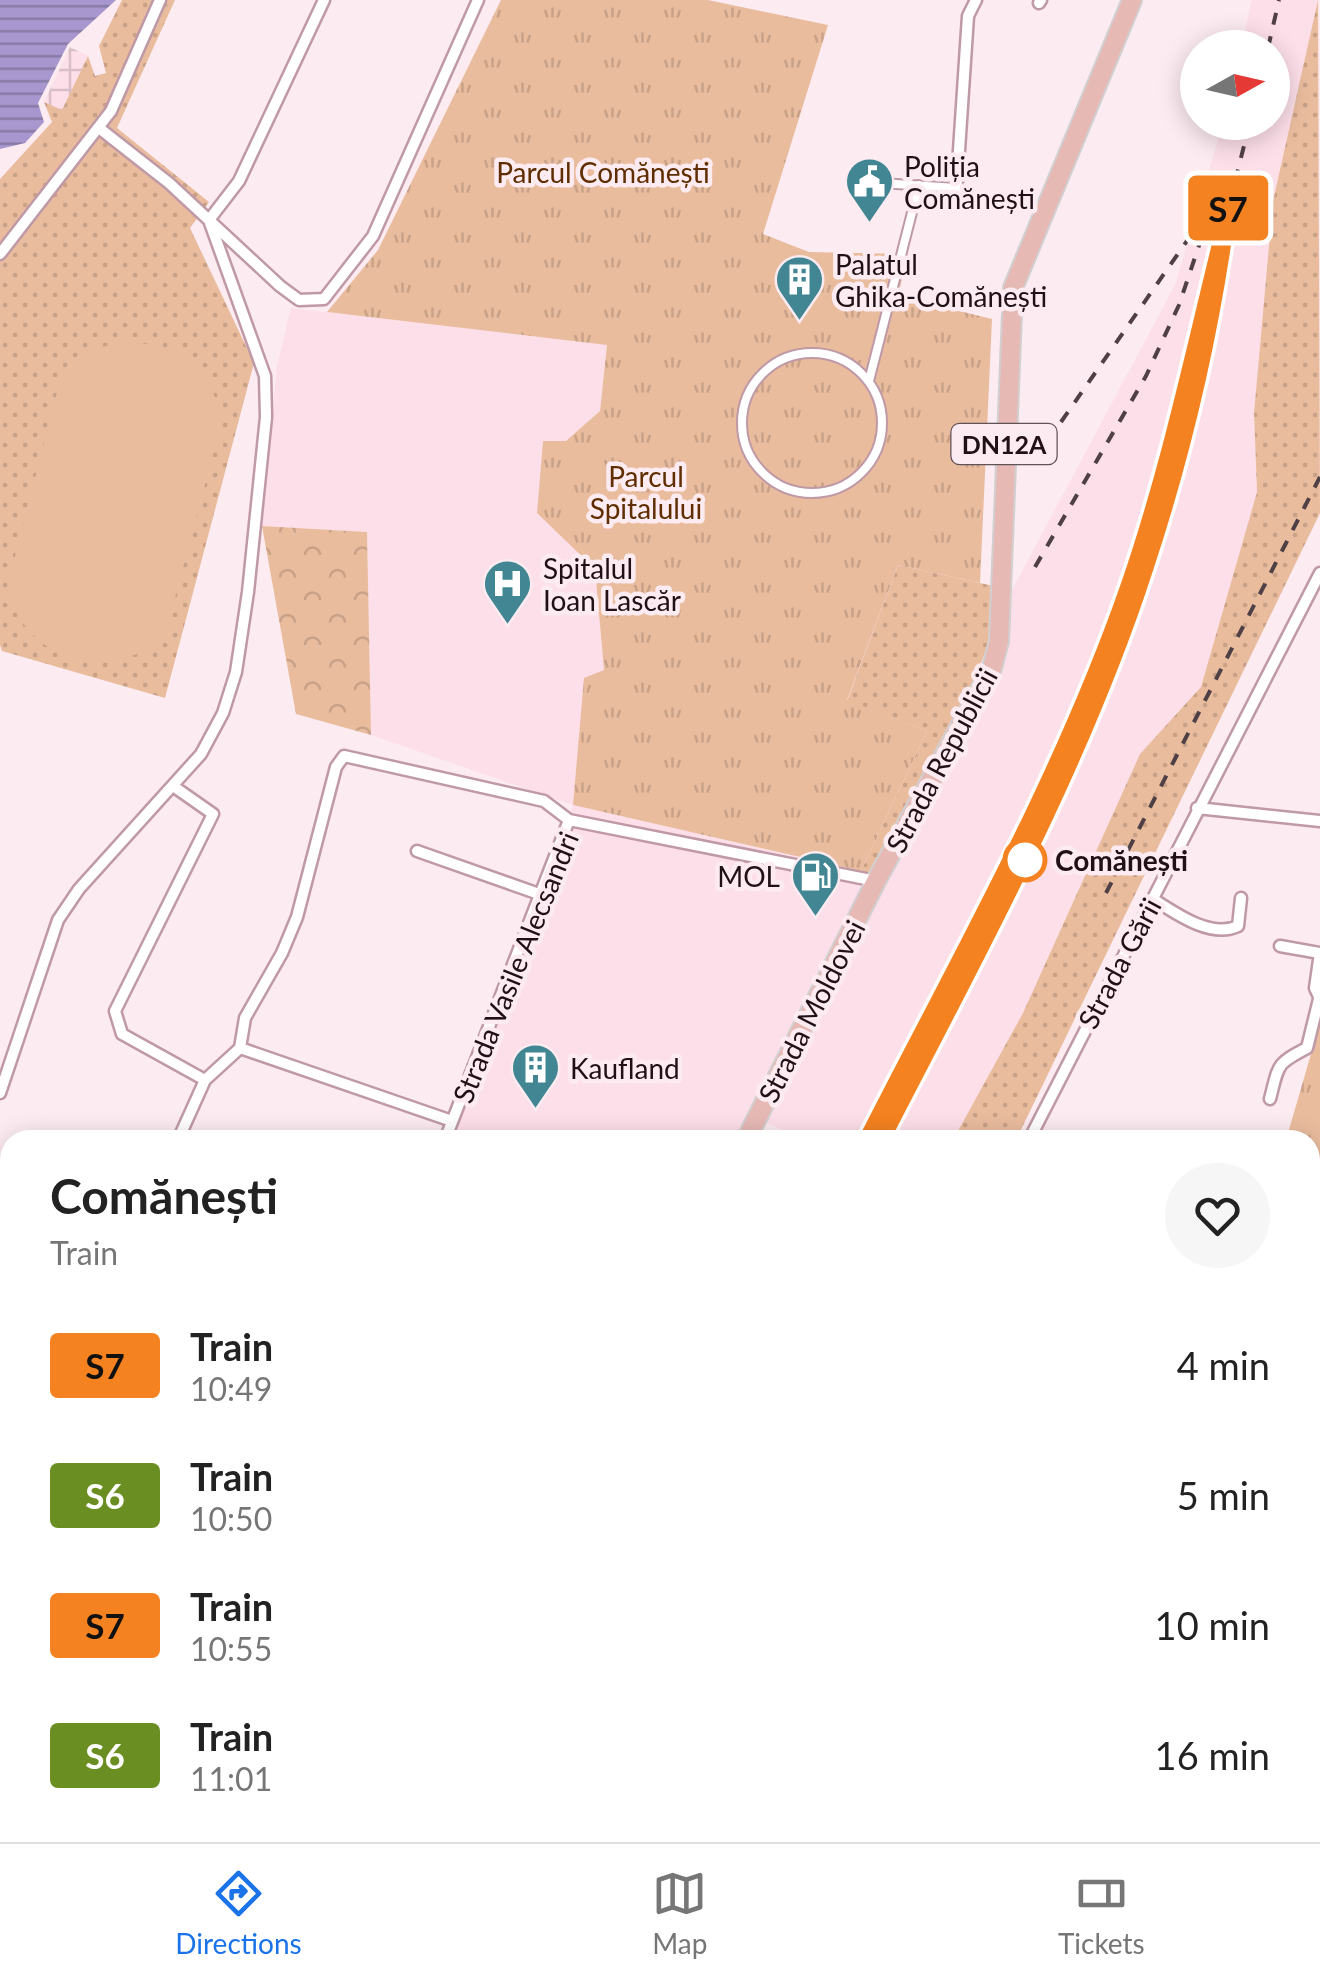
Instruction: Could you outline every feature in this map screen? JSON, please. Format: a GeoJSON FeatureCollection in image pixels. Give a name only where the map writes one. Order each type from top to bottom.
{"type":"FeatureCollection","features":[{"type":"Feature","properties":{"kind":"main road","name":"Strada Republicii"},"geometry":{"type":"LineString","coordinates":[[876,881],[997,652],[1013,288],[1132,0]]}},
{"type":"Feature","properties":{"kind":"main road","name":"Strada Moldovei"},"geometry":{"type":"LineString","coordinates":[[751,1130],[876,881]]}},
{"type":"Feature","properties":{"kind":"street"},"geometry":{"type":"LineString","coordinates":[[0,254],[100,128],[131,71],[160,0]]}},
{"type":"Feature","properties":{"kind":"street"},"geometry":{"type":"LineString","coordinates":[[209,220],[239,182],[324,0]]}},
{"type":"Feature","properties":{"kind":"street"},"geometry":{"type":"LineString","coordinates":[[100,128],[298,300],[324,299],[374,236],[478,0]]}},
{"type":"Feature","properties":{"kind":"street"},"geometry":{"type":"LineString","coordinates":[[851,181],[956,192],[968,16],[976,0]]}},
{"type":"Feature","properties":{"kind":"street"},"geometry":{"type":"LineString","coordinates":[[869,381],[852,364],[830,354],[796,354],[765,369],[742,408],[742,431],[748,453],[761,472],[779,486],[800,493],[823,493],[845,486],[864,471],[877,451],[883,427],[880,403],[869,381],[919,186]]}},
{"type":"Feature","properties":{"kind":"street"},"geometry":{"type":"LineString","coordinates":[[0,1093],[58,920],[80,889],[201,754],[223,713],[236,672],[266,418],[262,360],[209,220]]}},
{"type":"Feature","properties":{"kind":"street","name":"Strada Gării"},"geometry":{"type":"LineString","coordinates":[[1034,1130],[1320,573]]}},
{"type":"Feature","properties":{"kind":"street"},"geometry":{"type":"LineString","coordinates":[[182,1130],[204,1080],[240,1048],[245,1018],[282,954],[296,918],[336,767],[344,756],[544,800],[569,820]]}},
{"type":"Feature","properties":{"kind":"street"},"geometry":{"type":"LineString","coordinates":[[173,786],[213,814],[114,1011],[122,1034],[204,1080]]}},
{"type":"Feature","properties":{"kind":"street"},"geometry":{"type":"LineString","coordinates":[[1198,808],[1320,821]]}},
{"type":"Feature","properties":{"kind":"street","name":"Strada Vasile Alecsandri"},"geometry":{"type":"LineString","coordinates":[[449,1130],[569,820],[876,881]]}},
{"type":"Feature","properties":{"kind":"street"},"geometry":{"type":"LineString","coordinates":[[417,850],[539,894]]}},
{"type":"Feature","properties":{"kind":"street"},"geometry":{"type":"LineString","coordinates":[[1152,900],[1213,930],[1230,930],[1238,926],[1241,898]]}},
{"type":"Feature","properties":{"kind":"street"},"geometry":{"type":"LineString","coordinates":[[1270,1099],[1279,1065],[1287,1055],[1307,1048],[1319,999],[1315,988],[1320,952],[1280,946]]}},
{"type":"Feature","properties":{"kind":"street","name":"Strada Vasile Alecsandri"},"geometry":{"type":"LineString","coordinates":[[240,1048],[452,1121]]}},
{"type":"Feature","properties":{"kind":"shaded area"},"geometry":{"type":"Polygon","coordinates":[[[0,0],[116,0],[68,44],[38,103],[44,122],[25,143],[0,149],[0,0]]]}},
{"type":"Feature","properties":{"kind":"shaded area"},"geometry":{"type":"Polygon","coordinates":[[[1252,0],[1318,0],[1290,125],[1290,30],[1245,30],[1252,0]]]}},
{"type":"Feature","properties":{"kind":"shaded area"},"geometry":{"type":"Polygon","coordinates":[[[70,47],[88,56],[62,111],[44,102],[70,47]]]}},
{"type":"Feature","properties":{"kind":"shaded area"},"geometry":{"type":"Polygon","coordinates":[[[1218,140],[1287,140],[1273,201],[1254,413],[1257,492],[1201,687],[1140,754],[1023,1013],[959,1130],[783,1130],[767,1123],[763,1130],[448,1130],[573,805],[861,871],[887,882],[1012,590],[1175,285],[1218,140]]]}},
{"type":"Feature","properties":{"kind":"shaded area"},"geometry":{"type":"Polygon","coordinates":[[[291,308],[607,344],[600,411],[566,442],[543,442],[537,512],[595,568],[604,671],[573,805],[371,735],[367,532],[262,526],[277,366],[291,308]]]}},
{"type":"Feature","properties":{"kind":"green space"},"geometry":{"type":"Polygon","coordinates":[[[122,0],[175,0],[117,128],[209,202],[190,228],[254,363],[165,698],[2,651],[0,645],[0,179],[52,122],[44,102],[62,110],[88,56],[95,76],[106,73],[99,46],[122,0]]]}},
{"type":"Feature","properties":{"kind":"green space","name":"Parcul Comănești"},"geometry":{"type":"Polygon","coordinates":[[[501,0],[708,0],[828,25],[763,234],[809,252],[908,254],[898,296],[992,319],[980,583],[898,565],[847,700],[927,731],[861,871],[573,805],[584,678],[604,670],[595,569],[537,513],[543,441],[566,441],[600,411],[607,345],[327,312],[378,250],[501,0]]]}},
{"type":"Feature","properties":{"kind":"green space"},"geometry":{"type":"Polygon","coordinates":[[[1318,0],[1320,513],[1021,1130],[959,1130],[1023,1013],[1140,754],[1201,687],[1257,492],[1254,413],[1273,201],[1287,140],[1290,140],[1318,0]]]}},
{"type":"Feature","properties":{"kind":"green space"},"geometry":{"type":"Polygon","coordinates":[[[124,342],[163,348],[192,362],[211,387],[221,424],[164,639],[141,652],[91,660],[67,656],[45,645],[27,629],[15,607],[9,580],[63,369],[89,350],[124,342]]]}},
{"type":"Feature","properties":{"kind":"green space"},"geometry":{"type":"Polygon","coordinates":[[[262,526],[367,532],[371,735],[296,714],[262,526]]]}},
{"type":"Feature","properties":{"kind":"green space"},"geometry":{"type":"Polygon","coordinates":[[[898,565],[1012,590],[887,882],[861,871],[927,731],[847,701],[898,565]]]}},
{"type":"Feature","properties":{"kind":"green space"},"geometry":{"type":"Polygon","coordinates":[[[1320,1023],[1320,1130],[1289,1130],[1320,1023]]]}},
{"type":"Feature","properties":{"kind":"railway"},"geometry":{"type":"LineString","coordinates":[[1272,30],[1279,0]]}},
{"type":"Feature","properties":{"kind":"railway"},"geometry":{"type":"LineString","coordinates":[[871,1130],[1009,863],[1127,588],[1168,447],[1245,140]]}},
{"type":"Feature","properties":{"kind":"railway"},"geometry":{"type":"LineString","coordinates":[[1035,567],[1146,376],[1179,305],[1223,174]]}},
{"type":"Feature","properties":{"kind":"railway"},"geometry":{"type":"LineString","coordinates":[[1061,422],[1198,225]]}},
{"type":"Feature","properties":{"kind":"railway"},"geometry":{"type":"LineString","coordinates":[[1106,893],[1320,477]]}},
{"type":"Feature","properties":{"kind":"train","name":"S7"},"geometry":{"type":"LineString","coordinates":[[871,1130],[1009,863],[1105,645],[1146,528],[1229,206],[1217,298],[1147,567],[1026,858],[887,1130]]}},
{"type":"Feature","properties":{"kind":"place","name":"Poliția Comănești"},"geometry":{"type":"Point","coordinates":[869,224]}},
{"type":"Feature","properties":{"kind":"place","name":"Palatul Ghika-Comănești"},"geometry":{"type":"Point","coordinates":[800,322]}},
{"type":"Feature","properties":{"kind":"place","name":"Spitalul Ioan Lascăr"},"geometry":{"type":"Point","coordinates":[508,626]}},
{"type":"Feature","properties":{"kind":"place","name":"Comănești"},"geometry":{"type":"Point","coordinates":[1025,860]}},
{"type":"Feature","properties":{"kind":"place","name":"MOL"},"geometry":{"type":"Point","coordinates":[815,918]}},
{"type":"Feature","properties":{"kind":"place","name":"Kaufland"},"geometry":{"type":"Point","coordinates":[535,1110]}},
{"type":"Feature","properties":{"kind":"park label","name":"Parcul Spitalului"},"geometry":{"type":"Point","coordinates":[646,492]}}]}
